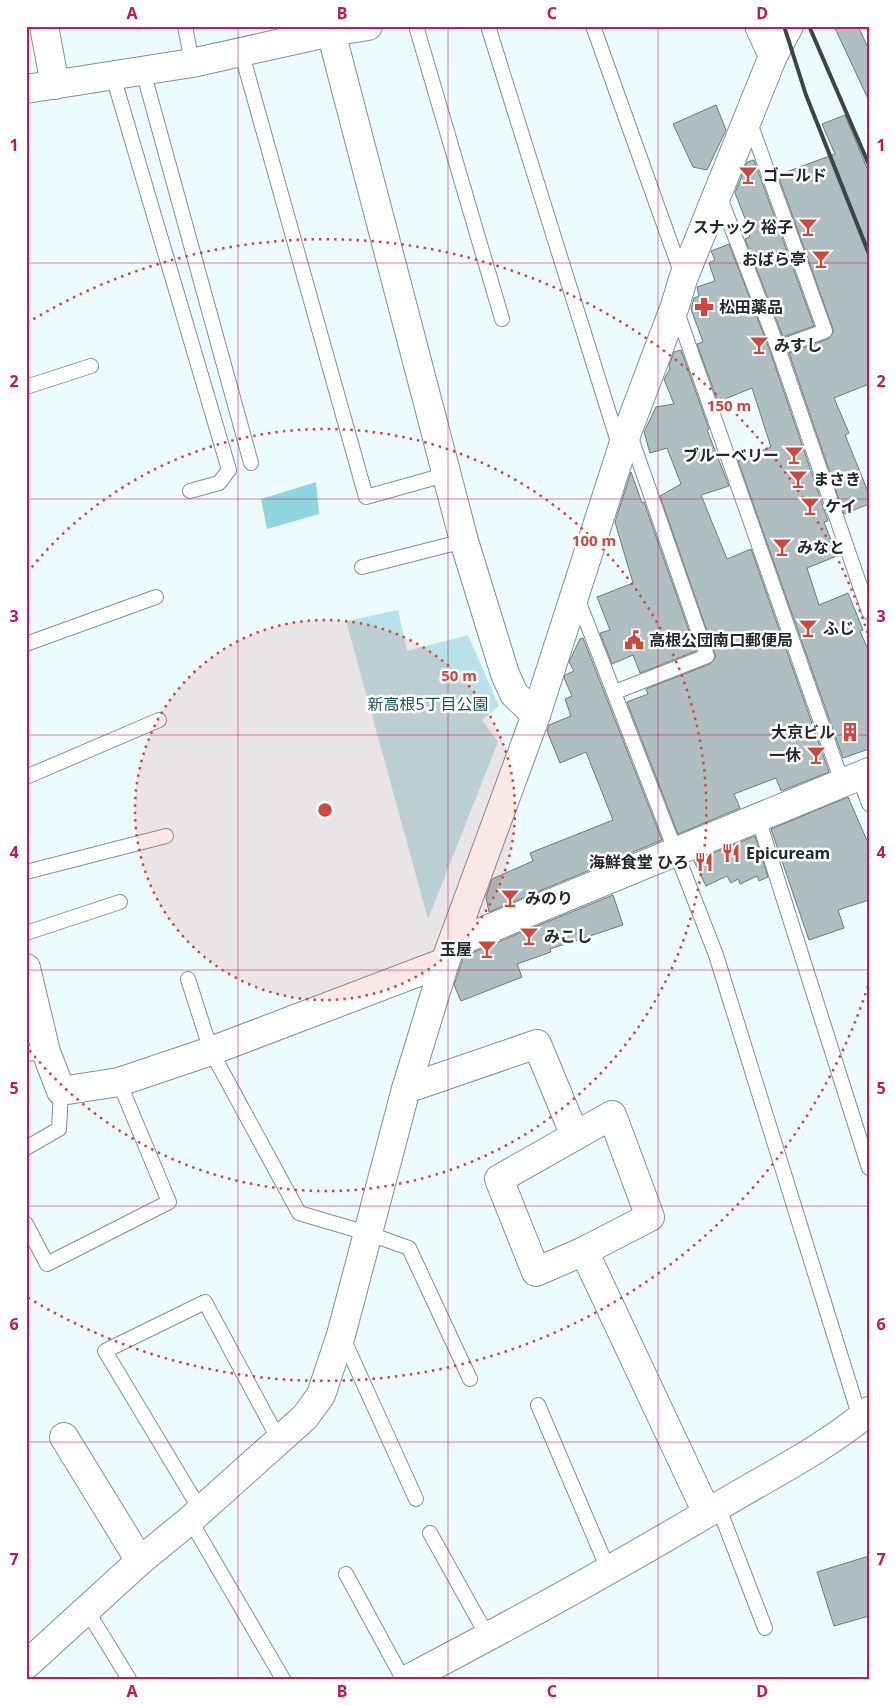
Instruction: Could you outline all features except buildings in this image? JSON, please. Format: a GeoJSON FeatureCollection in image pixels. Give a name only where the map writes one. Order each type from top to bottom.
{"type":"FeatureCollection","features":[{"type":"Feature","properties":{"kind":"street"},"geometry":{"type":"LineString","coordinates":[[44,26],[55,85]]}},
{"type":"Feature","properties":{"kind":"street"},"geometry":{"type":"LineString","coordinates":[[26,89],[192,63],[331,32],[368,26]]}},
{"type":"Feature","properties":{"kind":"street"},"geometry":{"type":"LineString","coordinates":[[759,26],[773,56]]}},
{"type":"Feature","properties":{"kind":"street"},"geometry":{"type":"LineString","coordinates":[[26,1666],[86,1609],[196,1515],[305,1417],[321,1394],[342,1335],[370,1234],[406,1089],[449,953],[536,715],[625,440],[675,306],[683,279],[717,190],[773,56],[789,26]]}},
{"type":"Feature","properties":{"kind":"street"},"geometry":{"type":"LineString","coordinates":[[331,32],[464,541],[505,674],[514,694],[536,715]]}},
{"type":"Feature","properties":{"kind":"street"},"geometry":{"type":"LineString","coordinates":[[26,968],[36,1053],[61,1090],[119,1082],[211,1051],[449,953],[675,852],[857,776]]}},
{"type":"Feature","properties":{"kind":"street"},"geometry":{"type":"LineString","coordinates":[[406,1089],[537,1044],[575,1136]]}},
{"type":"Feature","properties":{"kind":"street"},"geometry":{"type":"LineString","coordinates":[[612,1115],[650,1217],[584,1251],[536,1272],[499,1179],[575,1136],[612,1115]]}},
{"type":"Feature","properties":{"kind":"street"},"geometry":{"type":"LineString","coordinates":[[584,1251],[713,1510]]}},
{"type":"Feature","properties":{"kind":"street"},"geometry":{"type":"LineString","coordinates":[[408,1679],[488,1637],[713,1510],[816,1449],[865,1414]]}},
{"type":"Feature","properties":{"kind":"street"},"geometry":{"type":"LineString","coordinates":[[64,1437],[140,1561]]}},
{"type":"Feature","properties":{"kind":"lane"},"geometry":{"type":"LineString","coordinates":[[185,26],[192,63]]}},
{"type":"Feature","properties":{"kind":"lane"},"geometry":{"type":"LineString","coordinates":[[416,26],[502,319]]}},
{"type":"Feature","properties":{"kind":"lane"},"geometry":{"type":"LineString","coordinates":[[488,26],[625,440],[707,656],[616,692]]}},
{"type":"Feature","properties":{"kind":"lane"},"geometry":{"type":"LineString","coordinates":[[593,26],[683,279]]}},
{"type":"Feature","properties":{"kind":"lane"},"geometry":{"type":"LineString","coordinates":[[241,51],[366,497],[448,474]]}},
{"type":"Feature","properties":{"kind":"lane"},"geometry":{"type":"LineString","coordinates":[[143,71],[251,464]]}},
{"type":"Feature","properties":{"kind":"lane"},"geometry":{"type":"LineString","coordinates":[[113,76],[229,470],[219,483],[190,491]]}},
{"type":"Feature","properties":{"kind":"lane"},"geometry":{"type":"LineString","coordinates":[[748,116],[825,330],[778,348]]}},
{"type":"Feature","properties":{"kind":"lane"},"geometry":{"type":"LineString","coordinates":[[717,190],[778,348],[869,612]]}},
{"type":"Feature","properties":{"kind":"lane"},"geometry":{"type":"LineString","coordinates":[[675,306],[869,804]]}},
{"type":"Feature","properties":{"kind":"lane"},"geometry":{"type":"LineString","coordinates":[[26,388],[91,366]]}},
{"type":"Feature","properties":{"kind":"lane"},"geometry":{"type":"LineString","coordinates":[[362,567],[464,541]]}},
{"type":"Feature","properties":{"kind":"lane"},"geometry":{"type":"LineString","coordinates":[[576,594],[616,692],[675,852],[716,955],[865,1414]]}},
{"type":"Feature","properties":{"kind":"lane"},"geometry":{"type":"LineString","coordinates":[[26,644],[156,598]]}},
{"type":"Feature","properties":{"kind":"lane"},"geometry":{"type":"LineString","coordinates":[[26,777],[159,720]]}},
{"type":"Feature","properties":{"kind":"lane"},"geometry":{"type":"LineString","coordinates":[[758,818],[869,1168]]}},
{"type":"Feature","properties":{"kind":"lane"},"geometry":{"type":"LineString","coordinates":[[26,872],[166,836]]}},
{"type":"Feature","properties":{"kind":"lane"},"geometry":{"type":"LineString","coordinates":[[26,933],[120,902]]}},
{"type":"Feature","properties":{"kind":"lane"},"geometry":{"type":"LineString","coordinates":[[188,979],[211,1051],[299,1213],[370,1234],[409,1248],[470,1379]]}},
{"type":"Feature","properties":{"kind":"lane"},"geometry":{"type":"LineString","coordinates":[[26,1224],[48,1264],[169,1202],[119,1082]]}},
{"type":"Feature","properties":{"kind":"lane"},"geometry":{"type":"LineString","coordinates":[[26,1148],[59,1129],[61,1090]]}},
{"type":"Feature","properties":{"kind":"lane"},"geometry":{"type":"LineString","coordinates":[[279,1440],[205,1302],[105,1351],[196,1515],[283,1679]]}},
{"type":"Feature","properties":{"kind":"lane"},"geometry":{"type":"LineString","coordinates":[[342,1335],[416,1499]]}},
{"type":"Feature","properties":{"kind":"lane"},"geometry":{"type":"LineString","coordinates":[[538,1405],[608,1569]]}},
{"type":"Feature","properties":{"kind":"lane"},"geometry":{"type":"LineString","coordinates":[[713,1510],[765,1628]]}},
{"type":"Feature","properties":{"kind":"lane"},"geometry":{"type":"LineString","coordinates":[[430,1532],[488,1637]]}},
{"type":"Feature","properties":{"kind":"lane"},"geometry":{"type":"LineString","coordinates":[[346,1574],[403,1679]]}},
{"type":"Feature","properties":{"kind":"lane"},"geometry":{"type":"LineString","coordinates":[[86,1609],[129,1679]]}},
{"type":"Feature","properties":{"kind":"green space","name":"新高根5丁目公園"},"geometry":{"type":"Polygon","coordinates":[[[398,610],[407,651],[468,635],[499,706],[482,720],[498,742],[428,919],[346,621],[398,610]]]}},
{"type":"Feature","properties":{"kind":"shaded area"},"geometry":{"type":"Polygon","coordinates":[[[316,482],[319,514],[267,529],[261,499],[316,482]]]}},
{"type":"Feature","properties":{"kind":"railway"},"geometry":{"type":"LineString","coordinates":[[784,26],[806,95],[869,254]]}},
{"type":"Feature","properties":{"kind":"railway"},"geometry":{"type":"LineString","coordinates":[[809,26],[869,165]]}},
{"type":"Feature","properties":{"kind":"place","name":"ゴールド"},"geometry":{"type":"Point","coordinates":[748,175]}},
{"type":"Feature","properties":{"kind":"place","name":"スナック 裕子"},"geometry":{"type":"Point","coordinates":[808,227]}},
{"type":"Feature","properties":{"kind":"place","name":"おばら亭"},"geometry":{"type":"Point","coordinates":[821,259]}},
{"type":"Feature","properties":{"kind":"place","name":"松田薬品"},"geometry":{"type":"Point","coordinates":[704,307]}},
{"type":"Feature","properties":{"kind":"place","name":"みすし"},"geometry":{"type":"Point","coordinates":[759,345]}},
{"type":"Feature","properties":{"kind":"place","name":"ブルーベリー"},"geometry":{"type":"Point","coordinates":[794,455]}},
{"type":"Feature","properties":{"kind":"place","name":"まさき"},"geometry":{"type":"Point","coordinates":[798,479]}},
{"type":"Feature","properties":{"kind":"place","name":"ケイ"},"geometry":{"type":"Point","coordinates":[810,506]}},
{"type":"Feature","properties":{"kind":"place","name":"みなと"},"geometry":{"type":"Point","coordinates":[782,547]}},
{"type":"Feature","properties":{"kind":"place","name":"ふじ"},"geometry":{"type":"Point","coordinates":[808,628]}},
{"type":"Feature","properties":{"kind":"place","name":"高根公団南口郵便局"},"geometry":{"type":"Point","coordinates":[634,640]}},
{"type":"Feature","properties":{"kind":"place","name":"大京ビル"},"geometry":{"type":"Point","coordinates":[850,732]}},
{"type":"Feature","properties":{"kind":"place","name":"一休"},"geometry":{"type":"Point","coordinates":[816,755]}},
{"type":"Feature","properties":{"kind":"place","name":"Epicuream"},"geometry":{"type":"Point","coordinates":[731,853]}},
{"type":"Feature","properties":{"kind":"place","name":"海鮮食堂 ひろ"},"geometry":{"type":"Point","coordinates":[704,862]}},
{"type":"Feature","properties":{"kind":"place","name":"みのり"},"geometry":{"type":"Point","coordinates":[510,898]}},
{"type":"Feature","properties":{"kind":"place","name":"みこし"},"geometry":{"type":"Point","coordinates":[529,936]}},
{"type":"Feature","properties":{"kind":"place","name":"玉屋"},"geometry":{"type":"Point","coordinates":[487,949]}}]}
